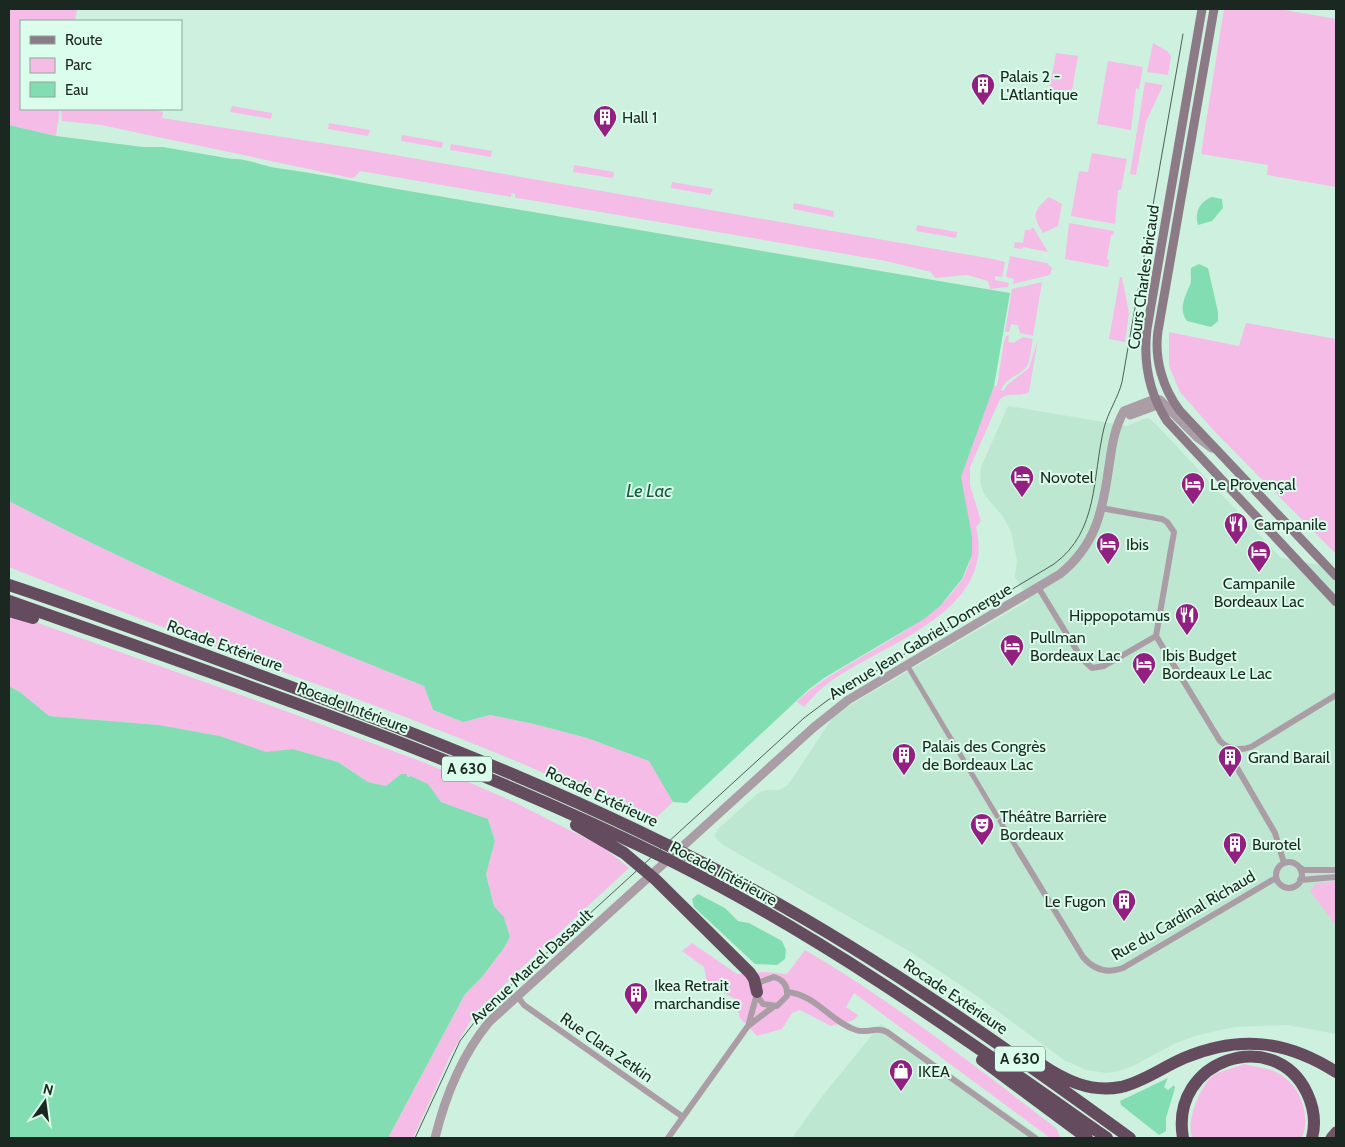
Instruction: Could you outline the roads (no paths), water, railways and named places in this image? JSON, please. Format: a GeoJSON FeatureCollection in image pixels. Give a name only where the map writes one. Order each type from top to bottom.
{"type":"FeatureCollection","features":[{"type":"Feature","properties":{"kind":"highway"},"geometry":{"type":"LineString","coordinates":[[9,577],[40,590],[52,600]]}},
{"type":"Feature","properties":{"kind":"highway","name":"Rocade Extérieure"},"geometry":{"type":"LineString","coordinates":[[9,585],[415,733],[550,789],[646,834],[753,890],[907,983],[1019,1058],[1130,1138]]}},
{"type":"Feature","properties":{"kind":"highway","name":"Rocade Intérieure"},"geometry":{"type":"LineString","coordinates":[[9,601],[305,706],[440,758],[555,806],[677,864],[798,932],[898,994],[1106,1138]]}},
{"type":"Feature","properties":{"kind":"highway"},"geometry":{"type":"LineString","coordinates":[[9,611],[112,638]]}},
{"type":"Feature","properties":{"kind":"highway"},"geometry":{"type":"LineString","coordinates":[[440,758],[584,829],[624,853],[656,880],[750,973],[754,978],[757,994]]}},
{"type":"Feature","properties":{"kind":"highway"},"geometry":{"type":"LineString","coordinates":[[907,983],[989,1030],[1062,1077],[1084,1086],[1121,1087],[1136,1082],[1184,1058],[1239,1043],[1284,1047],[1313,1058],[1336,1072]]}},
{"type":"Feature","properties":{"kind":"highway"},"geometry":{"type":"LineString","coordinates":[[898,994],[1038,1102],[1088,1138]]}},
{"type":"Feature","properties":{"kind":"highway"},"geometry":{"type":"LineString","coordinates":[[1183,1138],[1181,1128],[1184,1103],[1197,1081],[1217,1064],[1240,1057],[1252,1057],[1276,1063],[1288,1070],[1304,1087],[1313,1111],[1312,1138]]}},
{"type":"Feature","properties":{"kind":"highway"},"geometry":{"type":"LineString","coordinates":[[1038,1102],[1080,1138]]}},
{"type":"Feature","properties":{"kind":"highway"},"geometry":{"type":"LineString","coordinates":[[1331,1138],[1336,1132]]}},
{"type":"Feature","properties":{"kind":"main road","name":"Cours Charles Bricaud"},"geometry":{"type":"LineString","coordinates":[[1202,9],[1147,329],[1147,367],[1162,401],[1218,453],[1336,576]]}},
{"type":"Feature","properties":{"kind":"main road","name":"Cours Charles Bricaud"},"geometry":{"type":"LineString","coordinates":[[1214,9],[1157,339],[1162,401],[1167,421],[1336,602]]}},
{"type":"Feature","properties":{"kind":"street","name":"Avenue Jean Gabriel Domergue"},"geometry":{"type":"LineString","coordinates":[[674,854],[838,706],[1060,574],[1082,553],[1095,530],[1113,435],[1118,421],[1124,411],[1162,401]]}},
{"type":"Feature","properties":{"kind":"street"},"geometry":{"type":"LineString","coordinates":[[1100,508],[1162,520],[1171,526],[1174,532],[1156,636],[1220,740],[1234,749],[1251,747],[1336,695]]}},
{"type":"Feature","properties":{"kind":"street"},"geometry":{"type":"LineString","coordinates":[[1038,587],[1082,659],[1092,668],[1104,666],[1156,636]]}},
{"type":"Feature","properties":{"kind":"street"},"geometry":{"type":"LineString","coordinates":[[907,665],[1018,850]]}},
{"type":"Feature","properties":{"kind":"street"},"geometry":{"type":"LineString","coordinates":[[1234,749],[1236,766],[1275,833],[1284,863]]}},
{"type":"Feature","properties":{"kind":"street","name":"Rue du Cardinal Richaud"},"geometry":{"type":"LineString","coordinates":[[1018,850],[1083,957],[1092,967],[1106,972],[1123,968],[1276,878]]}},
{"type":"Feature","properties":{"kind":"street","name":"Avenue Marcel Dassault"},"geometry":{"type":"LineString","coordinates":[[432,1138],[450,1091],[472,1044],[490,1022],[674,854]]}},
{"type":"Feature","properties":{"kind":"street"},"geometry":{"type":"LineString","coordinates":[[1299,867],[1300,880],[1296,886],[1288,888],[1280,885],[1276,878],[1277,870],[1284,863],[1292,862],[1304,870],[1336,870]]}},
{"type":"Feature","properties":{"kind":"street"},"geometry":{"type":"LineString","coordinates":[[1300,880],[1336,877]]}},
{"type":"Feature","properties":{"kind":"street"},"geometry":{"type":"LineString","coordinates":[[668,1138],[748,1026],[773,1007],[782,1004],[787,992],[784,982],[774,977],[760,982],[748,1026]]}},
{"type":"Feature","properties":{"kind":"street"},"geometry":{"type":"LineString","coordinates":[[787,992],[803,996],[857,1031],[878,1029],[887,1032],[1034,1138]]}},
{"type":"Feature","properties":{"kind":"street"},"geometry":{"type":"LineString","coordinates":[[757,994],[763,1004],[773,1007]]}},
{"type":"Feature","properties":{"kind":"street","name":"Rue Clara Zetkin"},"geometry":{"type":"LineString","coordinates":[[518,997],[524,1005],[683,1117]]}},
{"type":"Feature","properties":{"kind":"water","name":"Le Lac"},"geometry":{"type":"Polygon","coordinates":[[[9,125],[56,136],[143,147],[163,147],[244,160],[271,167],[391,188],[1010,293],[994,386],[961,477],[972,536],[972,555],[962,579],[940,606],[924,619],[824,678],[808,690],[687,803],[673,802],[649,761],[587,738],[490,715],[463,722],[433,710],[424,686],[162,576],[9,501],[9,125]]]}},
{"type":"Feature","properties":{"kind":"water"},"geometry":{"type":"Polygon","coordinates":[[[1212,197],[1222,199],[1223,208],[1212,221],[1198,225],[1197,216],[1201,204],[1212,197]]]}},
{"type":"Feature","properties":{"kind":"water"},"geometry":{"type":"Polygon","coordinates":[[[1199,264],[1208,268],[1218,312],[1218,321],[1211,327],[1187,321],[1183,312],[1183,303],[1191,283],[1191,268],[1199,264]]]}},
{"type":"Feature","properties":{"kind":"water"},"geometry":{"type":"Polygon","coordinates":[[[9,686],[20,692],[49,716],[159,725],[220,736],[266,752],[293,749],[338,762],[368,782],[386,786],[401,774],[406,774],[408,777],[411,776],[428,784],[441,802],[488,819],[495,841],[486,874],[494,906],[504,917],[510,937],[482,977],[465,994],[388,1138],[9,1138],[9,686]]]}},
{"type":"Feature","properties":{"kind":"water"},"geometry":{"type":"Polygon","coordinates":[[[698,894],[725,908],[738,921],[749,923],[782,941],[786,950],[785,959],[777,965],[755,964],[694,907],[692,899],[698,894]]]}},
{"type":"Feature","properties":{"kind":"water"},"geometry":{"type":"Polygon","coordinates":[[[1168,1078],[1164,1087],[1168,1090],[1174,1085],[1175,1088],[1166,1118],[1166,1131],[1159,1135],[1121,1105],[1120,1101],[1168,1078]]]}},
{"type":"Feature","properties":{"kind":"tram line"},"geometry":{"type":"LineString","coordinates":[[415,1138],[460,1041],[483,1011],[804,718],[828,700],[1054,564],[1069,551],[1079,536],[1086,520],[1095,484],[1104,428],[1122,382],[1183,34]]}},
{"type":"Feature","properties":{"kind":"place","name":"Palais 2 - L'Atlantique"},"geometry":{"type":"Point","coordinates":[983,106]}},
{"type":"Feature","properties":{"kind":"place","name":"Hall 1"},"geometry":{"type":"Point","coordinates":[605,138]}},
{"type":"Feature","properties":{"kind":"place","name":"Novotel"},"geometry":{"type":"Point","coordinates":[1022,498]}},
{"type":"Feature","properties":{"kind":"place","name":"Le Provençal"},"geometry":{"type":"Point","coordinates":[1193,505]}},
{"type":"Feature","properties":{"kind":"place","name":"Campanile"},"geometry":{"type":"Point","coordinates":[1236,545]}},
{"type":"Feature","properties":{"kind":"place","name":"Ibis"},"geometry":{"type":"Point","coordinates":[1108,565]}},
{"type":"Feature","properties":{"kind":"place","name":"Campanile Bordeaux Lac"},"geometry":{"type":"Point","coordinates":[1259,573]}},
{"type":"Feature","properties":{"kind":"place","name":"Hippopotamus"},"geometry":{"type":"Point","coordinates":[1187,636]}},
{"type":"Feature","properties":{"kind":"place","name":"Pullman Bordeaux Lac"},"geometry":{"type":"Point","coordinates":[1012,667]}},
{"type":"Feature","properties":{"kind":"place","name":"Ibis Budget Bordeaux Le Lac"},"geometry":{"type":"Point","coordinates":[1144,685]}},
{"type":"Feature","properties":{"kind":"place","name":"Palais des Congrès de Bordeaux Lac"},"geometry":{"type":"Point","coordinates":[904,776]}},
{"type":"Feature","properties":{"kind":"place","name":"Grand Barail"},"geometry":{"type":"Point","coordinates":[1230,778]}},
{"type":"Feature","properties":{"kind":"place","name":"Théâtre Barrière Bordeaux"},"geometry":{"type":"Point","coordinates":[982,846]}},
{"type":"Feature","properties":{"kind":"place","name":"Burotel"},"geometry":{"type":"Point","coordinates":[1235,865]}},
{"type":"Feature","properties":{"kind":"place","name":"Le Fugon"},"geometry":{"type":"Point","coordinates":[1124,922]}},
{"type":"Feature","properties":{"kind":"place","name":"Ikea Retrait marchandise"},"geometry":{"type":"Point","coordinates":[636,1015]}},
{"type":"Feature","properties":{"kind":"place","name":"IKEA"},"geometry":{"type":"Point","coordinates":[901,1092]}}]}
